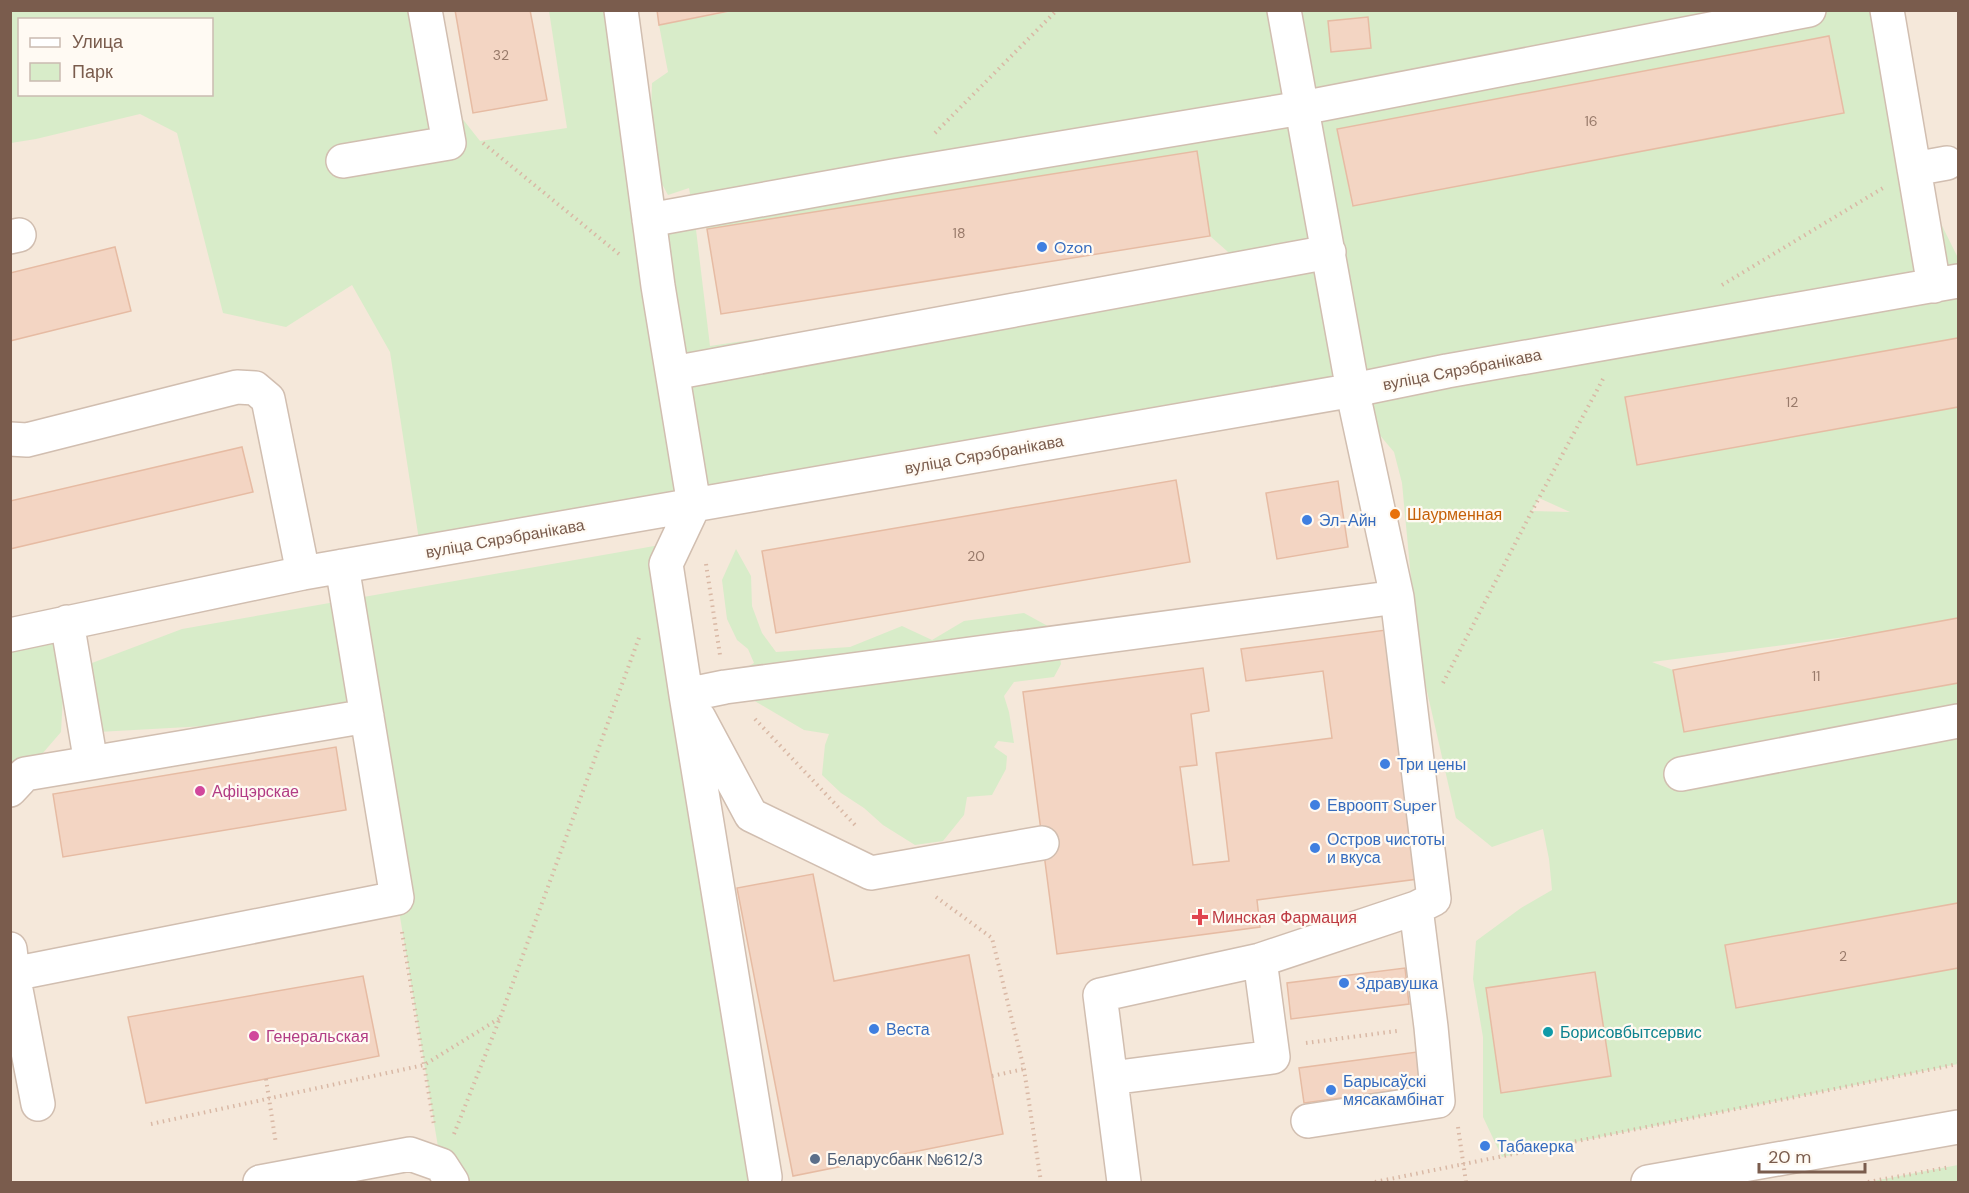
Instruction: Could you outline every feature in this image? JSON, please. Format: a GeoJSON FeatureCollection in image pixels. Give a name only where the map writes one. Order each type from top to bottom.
{"type":"FeatureCollection","features":[{"type":"Feature","properties":{"kind":"street"},"geometry":{"type":"LineString","coordinates":[[343,161],[449,143],[425,10]]}},
{"type":"Feature","properties":{"kind":"street"},"geometry":{"type":"LineString","coordinates":[[621,10],[658,286],[694,505],[666,564],[765,1177]]}},
{"type":"Feature","properties":{"kind":"street"},"geometry":{"type":"LineString","coordinates":[[1124,1182],[1100,995],[1260,960],[1416,908],[1434,899],[1397,597],[1354,390],[1284,10]]}},
{"type":"Feature","properties":{"kind":"street"},"geometry":{"type":"LineString","coordinates":[[649,220],[893,176],[1302,108],[1809,10]]}},
{"type":"Feature","properties":{"kind":"street"},"geometry":{"type":"LineString","coordinates":[[1887,10],[1914,169],[1946,284]]}},
{"type":"Feature","properties":{"kind":"street"},"geometry":{"type":"LineString","coordinates":[[1914,169],[1947,163]]}},
{"type":"Feature","properties":{"kind":"street"},"geometry":{"type":"LineString","coordinates":[[673,374],[1329,252]]}},
{"type":"Feature","properties":{"kind":"street","name":"вуліца Сярэбранікава"},"geometry":{"type":"LineString","coordinates":[[10,635],[303,573],[1354,390],[1636,337],[1946,284]]}},
{"type":"Feature","properties":{"kind":"street"},"geometry":{"type":"LineString","coordinates":[[10,439],[27,440],[237,387],[255,388],[268,399],[303,573]]}},
{"type":"Feature","properties":{"kind":"street"},"geometry":{"type":"LineString","coordinates":[[38,1104],[12,962],[397,898],[342,566]]}},
{"type":"Feature","properties":{"kind":"street"},"geometry":{"type":"LineString","coordinates":[[686,695],[725,687],[1397,597]]}},
{"type":"Feature","properties":{"kind":"street"},"geometry":{"type":"LineString","coordinates":[[67,622],[91,763]]}},
{"type":"Feature","properties":{"kind":"street"},"geometry":{"type":"LineString","coordinates":[[686,695],[751,815],[871,873],[1042,843]]}},
{"type":"Feature","properties":{"kind":"street"},"geometry":{"type":"LineString","coordinates":[[10,790],[25,774],[367,716]]}},
{"type":"Feature","properties":{"kind":"street"},"geometry":{"type":"LineString","coordinates":[[1681,774],[1959,721]]}},
{"type":"Feature","properties":{"kind":"street"},"geometry":{"type":"LineString","coordinates":[[1308,1121],[1438,1101],[1416,908]]}},
{"type":"Feature","properties":{"kind":"street"},"geometry":{"type":"LineString","coordinates":[[1111,1078],[1287,1051],[1260,960]]}},
{"type":"Feature","properties":{"kind":"street"},"geometry":{"type":"LineString","coordinates":[[1648,1182],[1959,1127]]}},
{"type":"Feature","properties":{"kind":"street"},"geometry":{"type":"LineString","coordinates":[[271,1180],[410,1154],[447,1174]]}},
{"type":"Feature","properties":{"kind":"path"},"geometry":{"type":"LineString","coordinates":[[933,135],[1057,10]]}},
{"type":"Feature","properties":{"kind":"path"},"geometry":{"type":"LineString","coordinates":[[480,141],[658,286]]}},
{"type":"Feature","properties":{"kind":"path"},"geometry":{"type":"LineString","coordinates":[[1716,289],[1914,169]]}},
{"type":"Feature","properties":{"kind":"path"},"geometry":{"type":"LineString","coordinates":[[1441,687],[1613,360],[1636,337]]}},
{"type":"Feature","properties":{"kind":"path"},"geometry":{"type":"LineString","coordinates":[[447,1174],[500,1018],[642,630]]}},
{"type":"Feature","properties":{"kind":"path"},"geometry":{"type":"LineString","coordinates":[[725,687],[895,868],[992,938],[1024,1069],[1041,1182]]}},
{"type":"Feature","properties":{"kind":"path"},"geometry":{"type":"LineString","coordinates":[[397,898],[424,1065],[447,1174]]}},
{"type":"Feature","properties":{"kind":"path"},"geometry":{"type":"LineString","coordinates":[[151,1124],[424,1065],[500,1018]]}},
{"type":"Feature","properties":{"kind":"path"},"geometry":{"type":"LineString","coordinates":[[1287,1051],[1431,1027]]}},
{"type":"Feature","properties":{"kind":"path"},"geometry":{"type":"LineString","coordinates":[[1375,1182],[1959,1064]]}},
{"type":"Feature","properties":{"kind":"path"},"geometry":{"type":"LineString","coordinates":[[992,1076],[1024,1069]]}},
{"type":"Feature","properties":{"kind":"path"},"geometry":{"type":"LineString","coordinates":[[266,1079],[269,1098],[271,1180]]}},
{"type":"Feature","properties":{"kind":"path"},"geometry":{"type":"LineString","coordinates":[[1868,1182],[1959,1165]]}},
{"type":"Feature","properties":{"kind":"shaded area"},"geometry":{"type":"Polygon","coordinates":[[[11,11],[1958,11],[1958,1182],[11,1182],[11,11]]]}},
{"type":"Feature","properties":{"kind":"green space"},"geometry":{"type":"Polygon","coordinates":[[[11,11],[425,11],[439,89],[480,141],[567,128],[549,11],[621,11],[649,219],[693,211],[689,188],[668,195],[656,173],[651,111],[652,83],[668,72],[659,25],[734,11],[1887,11],[1914,169],[1958,258],[1958,338],[1625,398],[1637,465],[1958,407],[1958,618],[1876,633],[1652,662],[1673,670],[1684,732],[1958,683],[1958,903],[1725,945],[1736,1008],[1958,968],[1958,1064],[1502,1157],[1483,1117],[1483,1037],[1473,979],[1476,941],[1521,908],[1552,890],[1549,859],[1543,829],[1492,847],[1456,818],[1418,652],[1402,483],[1394,452],[1356,407],[694,505],[421,553],[390,352],[352,285],[286,327],[223,313],[177,133],[140,114],[11,143],[11,11]],[[1829,36],[1338,129],[1352,206],[1844,113],[1829,36]],[[1197,152],[707,229],[694,213],[710,346],[1245,267],[1210,236],[1197,152]],[[1539,498],[1532,511],[1570,512],[1539,498]]]}},
{"type":"Feature","properties":{"kind":"green space"},"geometry":{"type":"Polygon","coordinates":[[[660,545],[766,1182],[452,1182],[441,1165],[367,717],[98,732],[84,666],[182,629],[660,545]]]}},
{"type":"Feature","properties":{"kind":"green space"},"geometry":{"type":"Polygon","coordinates":[[[736,549],[751,576],[752,606],[762,633],[776,652],[850,647],[902,626],[932,640],[964,621],[1024,613],[1055,630],[1061,664],[1054,677],[1014,682],[1004,696],[1014,743],[998,741],[994,747],[1007,756],[1006,769],[992,795],[967,797],[964,815],[943,841],[915,845],[883,825],[864,808],[841,793],[822,775],[825,745],[829,734],[804,730],[753,700],[738,673],[754,663],[748,649],[737,640],[727,619],[722,580],[736,549]]]}},
{"type":"Feature","properties":{"kind":"green space"},"geometry":{"type":"Polygon","coordinates":[[[67,622],[61,732],[11,790],[11,635],[67,622]]]}},
{"type":"Feature","properties":{"kind":"green space"},"geometry":{"type":"Polygon","coordinates":[[[1958,1165],[1958,1182],[1868,1182],[1958,1165]]]}},
{"type":"Feature","properties":{"kind":"building"},"geometry":{"type":"Polygon","coordinates":[[[455,10],[530,10],[547,100],[473,113],[455,10]]]}},
{"type":"Feature","properties":{"kind":"building"},"geometry":{"type":"Polygon","coordinates":[[[657,10],[734,10],[659,25],[657,10]]]}},
{"type":"Feature","properties":{"kind":"building"},"geometry":{"type":"Polygon","coordinates":[[[1368,17],[1371,48],[1331,52],[1328,21],[1368,17]]]}},
{"type":"Feature","properties":{"kind":"building"},"geometry":{"type":"Polygon","coordinates":[[[1829,36],[1844,113],[1353,206],[1337,129],[1829,36]]]}},
{"type":"Feature","properties":{"kind":"building"},"geometry":{"type":"Polygon","coordinates":[[[1197,151],[1210,236],[721,314],[707,229],[1197,151]]]}},
{"type":"Feature","properties":{"kind":"building"},"geometry":{"type":"Polygon","coordinates":[[[115,247],[131,311],[10,341],[10,273],[115,247]]]}},
{"type":"Feature","properties":{"kind":"building"},"geometry":{"type":"Polygon","coordinates":[[[1958,338],[1958,407],[1637,465],[1625,397],[1958,338]]]}},
{"type":"Feature","properties":{"kind":"building"},"geometry":{"type":"Polygon","coordinates":[[[242,447],[253,492],[10,549],[10,501],[242,447]]]}},
{"type":"Feature","properties":{"kind":"building"},"geometry":{"type":"Polygon","coordinates":[[[1176,480],[1190,562],[776,633],[762,551],[1176,480]]]}},
{"type":"Feature","properties":{"kind":"building","name":"Эл-Айн"},"geometry":{"type":"Polygon","coordinates":[[[1338,481],[1348,547],[1277,559],[1266,493],[1338,481]]]}},
{"type":"Feature","properties":{"kind":"building"},"geometry":{"type":"Polygon","coordinates":[[[1958,618],[1958,683],[1684,732],[1673,670],[1958,618]]]}},
{"type":"Feature","properties":{"kind":"building","name":"Евроопт Super"},"geometry":{"type":"Polygon","coordinates":[[[1386,630],[1418,879],[1257,900],[1260,927],[1057,954],[1023,692],[1203,668],[1209,711],[1191,714],[1197,765],[1180,767],[1193,865],[1229,861],[1216,753],[1332,738],[1323,671],[1246,681],[1241,649],[1386,630]]]}},
{"type":"Feature","properties":{"kind":"building"},"geometry":{"type":"Polygon","coordinates":[[[336,747],[346,810],[63,857],[53,794],[336,747]]]}},
{"type":"Feature","properties":{"kind":"building","name":"Веста"},"geometry":{"type":"Polygon","coordinates":[[[813,874],[834,981],[969,955],[1003,1134],[793,1176],[737,888],[813,874]]]}},
{"type":"Feature","properties":{"kind":"building"},"geometry":{"type":"Polygon","coordinates":[[[1958,903],[1958,968],[1736,1008],[1725,945],[1958,903]]]}},
{"type":"Feature","properties":{"kind":"building"},"geometry":{"type":"Polygon","coordinates":[[[1405,968],[1409,1004],[1291,1019],[1287,983],[1405,968]]]}},
{"type":"Feature","properties":{"kind":"building","name":"Борисовбытсервис"},"geometry":{"type":"Polygon","coordinates":[[[1595,972],[1611,1076],[1501,1093],[1486,988],[1595,972]]]}},
{"type":"Feature","properties":{"kind":"building","name":"Генеральская"},"geometry":{"type":"Polygon","coordinates":[[[363,976],[379,1056],[146,1103],[128,1017],[363,976]]]}},
{"type":"Feature","properties":{"kind":"building"},"geometry":{"type":"Polygon","coordinates":[[[1417,1052],[1421,1087],[1304,1103],[1299,1068],[1417,1052]]]}},
{"type":"Feature","properties":{"kind":"place","name":"Ozon"},"geometry":{"type":"Point","coordinates":[1042,247]}},
{"type":"Feature","properties":{"kind":"place","name":"Шаурменная"},"geometry":{"type":"Point","coordinates":[1395,514]}},
{"type":"Feature","properties":{"kind":"place","name":"Эл-Айн"},"geometry":{"type":"Point","coordinates":[1307,520]}},
{"type":"Feature","properties":{"kind":"place","name":"Три цены"},"geometry":{"type":"Point","coordinates":[1385,764]}},
{"type":"Feature","properties":{"kind":"place","name":"Афіцэрскае"},"geometry":{"type":"Point","coordinates":[200,791]}},
{"type":"Feature","properties":{"kind":"place","name":"Евроопт Super"},"geometry":{"type":"Point","coordinates":[1315,805]}},
{"type":"Feature","properties":{"kind":"place","name":"Остров чистоты и вкуса"},"geometry":{"type":"Point","coordinates":[1315,848]}},
{"type":"Feature","properties":{"kind":"place","name":"Минская Фармация"},"geometry":{"type":"Point","coordinates":[1200,917]}},
{"type":"Feature","properties":{"kind":"place","name":"Здравушка"},"geometry":{"type":"Point","coordinates":[1344,983]}},
{"type":"Feature","properties":{"kind":"place","name":"Веста"},"geometry":{"type":"Point","coordinates":[874,1029]}},
{"type":"Feature","properties":{"kind":"place","name":"Борисовбытсервис"},"geometry":{"type":"Point","coordinates":[1548,1032]}},
{"type":"Feature","properties":{"kind":"place","name":"Генеральская"},"geometry":{"type":"Point","coordinates":[254,1036]}},
{"type":"Feature","properties":{"kind":"place","name":"Барысаўскі мясакамбінат"},"geometry":{"type":"Point","coordinates":[1331,1090]}},
{"type":"Feature","properties":{"kind":"place","name":"Табакерка"},"geometry":{"type":"Point","coordinates":[1485,1146]}},
{"type":"Feature","properties":{"kind":"place","name":"Беларусбанк №612/3"},"geometry":{"type":"Point","coordinates":[815,1159]}}]}
